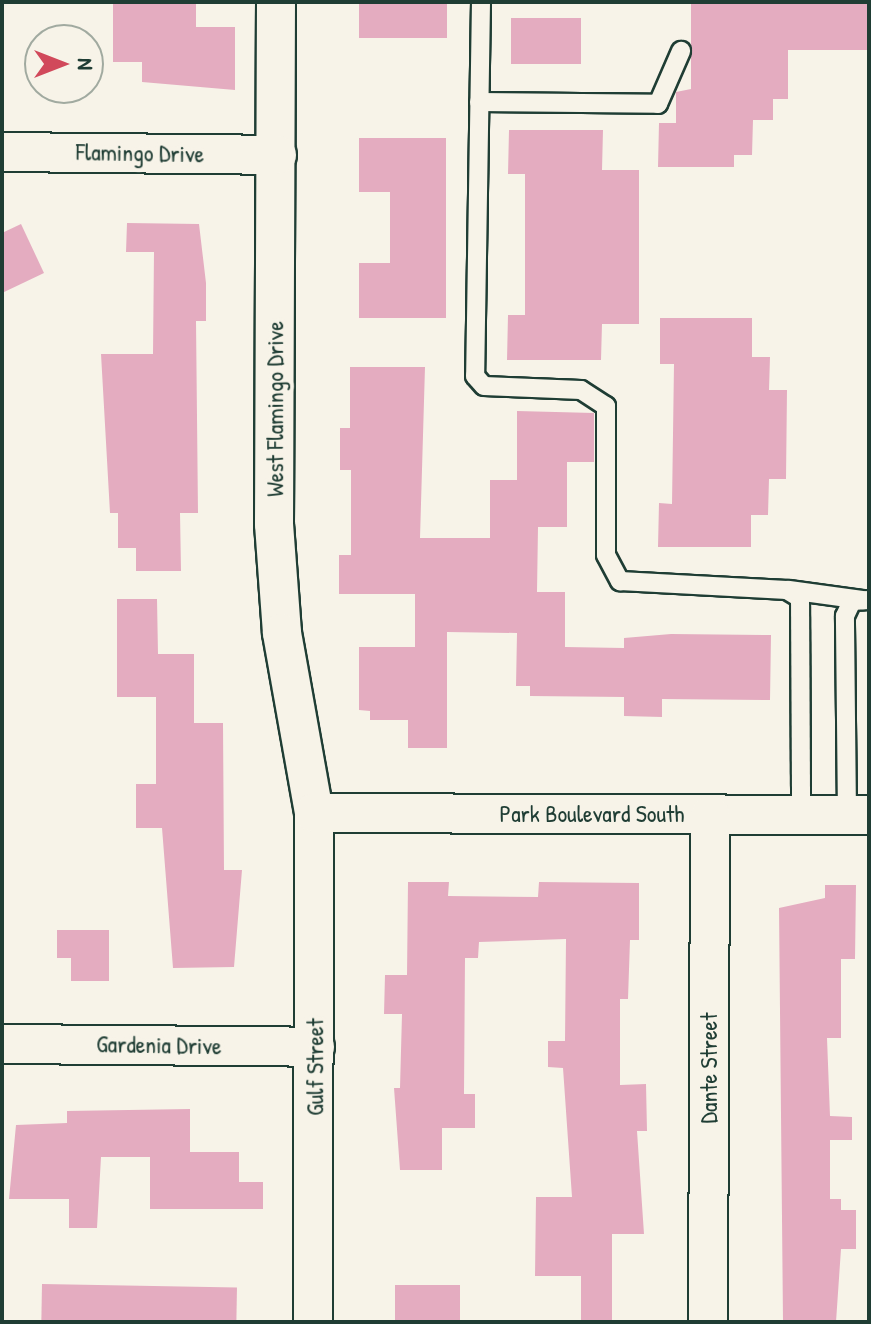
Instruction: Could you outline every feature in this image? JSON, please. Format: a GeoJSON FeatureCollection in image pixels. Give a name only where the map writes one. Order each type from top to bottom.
{"type":"FeatureCollection","features":[{"type":"Feature","properties":{"kind":"street","name":"West Flamingo Drive"},"geometry":{"type":"LineString","coordinates":[[276,2],[276,578],[314,813]]}},
{"type":"Feature","properties":{"kind":"street","name":"Flamingo Drive"},"geometry":{"type":"LineString","coordinates":[[2,152],[277,155]]}},
{"type":"Feature","properties":{"kind":"street","name":"Park Boulevard South"},"geometry":{"type":"LineString","coordinates":[[314,813],[858,815]]}},
{"type":"Feature","properties":{"kind":"street","name":"Gulf Street"},"geometry":{"type":"LineString","coordinates":[[313,1322],[314,813]]}},
{"type":"Feature","properties":{"kind":"street","name":"Dante Street"},"geometry":{"type":"LineString","coordinates":[[708,1322],[710,815]]}},
{"type":"Feature","properties":{"kind":"street","name":"Gardenia Drive"},"geometry":{"type":"LineString","coordinates":[[2,1044],[315,1047]]}},
{"type":"Feature","properties":{"kind":"lane"},"geometry":{"type":"LineString","coordinates":[[481,2],[475,376],[484,386],[581,390],[606,406],[606,555],[620,581],[787,590],[865,600]]}},
{"type":"Feature","properties":{"kind":"lane"},"geometry":{"type":"LineString","coordinates":[[479,102],[658,104],[681,51]]}},
{"type":"Feature","properties":{"kind":"lane"},"geometry":{"type":"LineString","coordinates":[[787,590],[801,605],[801,815]]}},
{"type":"Feature","properties":{"kind":"lane"},"geometry":{"type":"LineString","coordinates":[[858,815],[845,616],[847,605],[865,600]]}},
{"type":"Feature","properties":{"kind":"building"},"geometry":{"type":"Polygon","coordinates":[[[113,2],[196,2],[196,27],[235,27],[235,90],[142,82],[142,62],[113,62],[113,2]]]}},
{"type":"Feature","properties":{"kind":"building"},"geometry":{"type":"Polygon","coordinates":[[[359,2],[447,2],[447,38],[359,38],[359,2]]]}},
{"type":"Feature","properties":{"kind":"building"},"geometry":{"type":"Polygon","coordinates":[[[691,2],[869,2],[869,50],[788,50],[788,99],[773,99],[773,120],[753,120],[752,155],[734,155],[734,167],[658,167],[659,123],[676,123],[676,92],[691,89],[691,2]]]}},
{"type":"Feature","properties":{"kind":"building"},"geometry":{"type":"Polygon","coordinates":[[[511,18],[581,18],[581,64],[511,64],[511,18]]]}},
{"type":"Feature","properties":{"kind":"building"},"geometry":{"type":"Polygon","coordinates":[[[509,130],[603,130],[602,170],[639,170],[639,324],[602,324],[601,360],[507,360],[508,315],[525,315],[525,174],[508,174],[509,130]]]}},
{"type":"Feature","properties":{"kind":"building"},"geometry":{"type":"Polygon","coordinates":[[[359,138],[446,138],[446,318],[359,318],[359,263],[390,263],[390,192],[359,192],[359,138]]]}},
{"type":"Feature","properties":{"kind":"building"},"geometry":{"type":"Polygon","coordinates":[[[127,223],[199,224],[206,283],[206,321],[196,321],[198,513],[180,513],[181,571],[136,571],[136,548],[118,548],[118,513],[110,513],[101,354],[153,354],[154,252],[126,252],[127,223]]]}},
{"type":"Feature","properties":{"kind":"building"},"geometry":{"type":"Polygon","coordinates":[[[21,224],[44,273],[2,293],[2,233],[21,224]]]}},
{"type":"Feature","properties":{"kind":"building"},"geometry":{"type":"Polygon","coordinates":[[[660,318],[752,318],[752,357],[770,357],[769,390],[787,390],[786,479],[769,479],[768,515],[751,515],[751,547],[658,547],[659,503],[672,504],[674,364],[660,364],[660,318]]]}},
{"type":"Feature","properties":{"kind":"building"},"geometry":{"type":"Polygon","coordinates":[[[350,367],[425,367],[420,538],[490,538],[490,480],[517,480],[517,411],[594,413],[594,462],[567,462],[567,527],[538,527],[537,592],[565,592],[565,647],[624,648],[624,638],[671,634],[771,635],[770,700],[662,699],[662,717],[624,716],[624,697],[530,696],[530,686],[516,686],[517,633],[447,632],[447,748],[408,748],[408,720],[370,720],[370,711],[359,710],[359,647],[415,647],[415,594],[339,594],[339,555],[351,555],[351,470],[340,470],[340,428],[350,428],[350,367]]]}},
{"type":"Feature","properties":{"kind":"building"},"geometry":{"type":"Polygon","coordinates":[[[117,599],[157,599],[158,654],[194,654],[194,723],[223,723],[224,870],[242,870],[234,967],[173,968],[162,828],[136,828],[136,784],[156,784],[156,697],[117,697],[117,599]]]}},
{"type":"Feature","properties":{"kind":"building"},"geometry":{"type":"Polygon","coordinates":[[[408,882],[449,882],[448,896],[538,897],[539,882],[639,883],[639,940],[630,940],[628,999],[620,999],[620,1085],[646,1084],[647,1131],[637,1131],[644,1234],[612,1234],[612,1322],[581,1322],[581,1276],[535,1276],[536,1197],[572,1197],[563,1068],[548,1067],[548,1041],[565,1041],[566,939],[479,942],[478,958],[465,958],[464,1094],[475,1094],[475,1128],[442,1128],[442,1170],[400,1170],[394,1088],[400,1088],[402,1014],[384,1014],[385,975],[407,975],[408,882]]]}},
{"type":"Feature","properties":{"kind":"building"},"geometry":{"type":"Polygon","coordinates":[[[825,885],[856,885],[855,959],[841,959],[841,1038],[827,1038],[830,1116],[852,1117],[852,1140],[830,1140],[830,1199],[841,1199],[841,1210],[856,1210],[856,1249],[841,1249],[836,1322],[783,1322],[779,908],[825,898],[825,885]]]}},
{"type":"Feature","properties":{"kind":"building"},"geometry":{"type":"Polygon","coordinates":[[[57,930],[109,930],[109,981],[71,981],[71,958],[57,958],[57,930]]]}},
{"type":"Feature","properties":{"kind":"building"},"geometry":{"type":"Polygon","coordinates":[[[190,1109],[190,1152],[239,1152],[239,1182],[263,1182],[263,1209],[150,1209],[150,1157],[101,1157],[97,1228],[69,1228],[69,1199],[9,1199],[16,1125],[67,1123],[67,1111],[190,1109]]]}},
{"type":"Feature","properties":{"kind":"building"},"geometry":{"type":"Polygon","coordinates":[[[42,1284],[237,1287],[236,1322],[41,1322],[42,1284]]]}},
{"type":"Feature","properties":{"kind":"building"},"geometry":{"type":"Polygon","coordinates":[[[395,1285],[460,1285],[460,1322],[395,1322],[395,1285]]]}}]}
